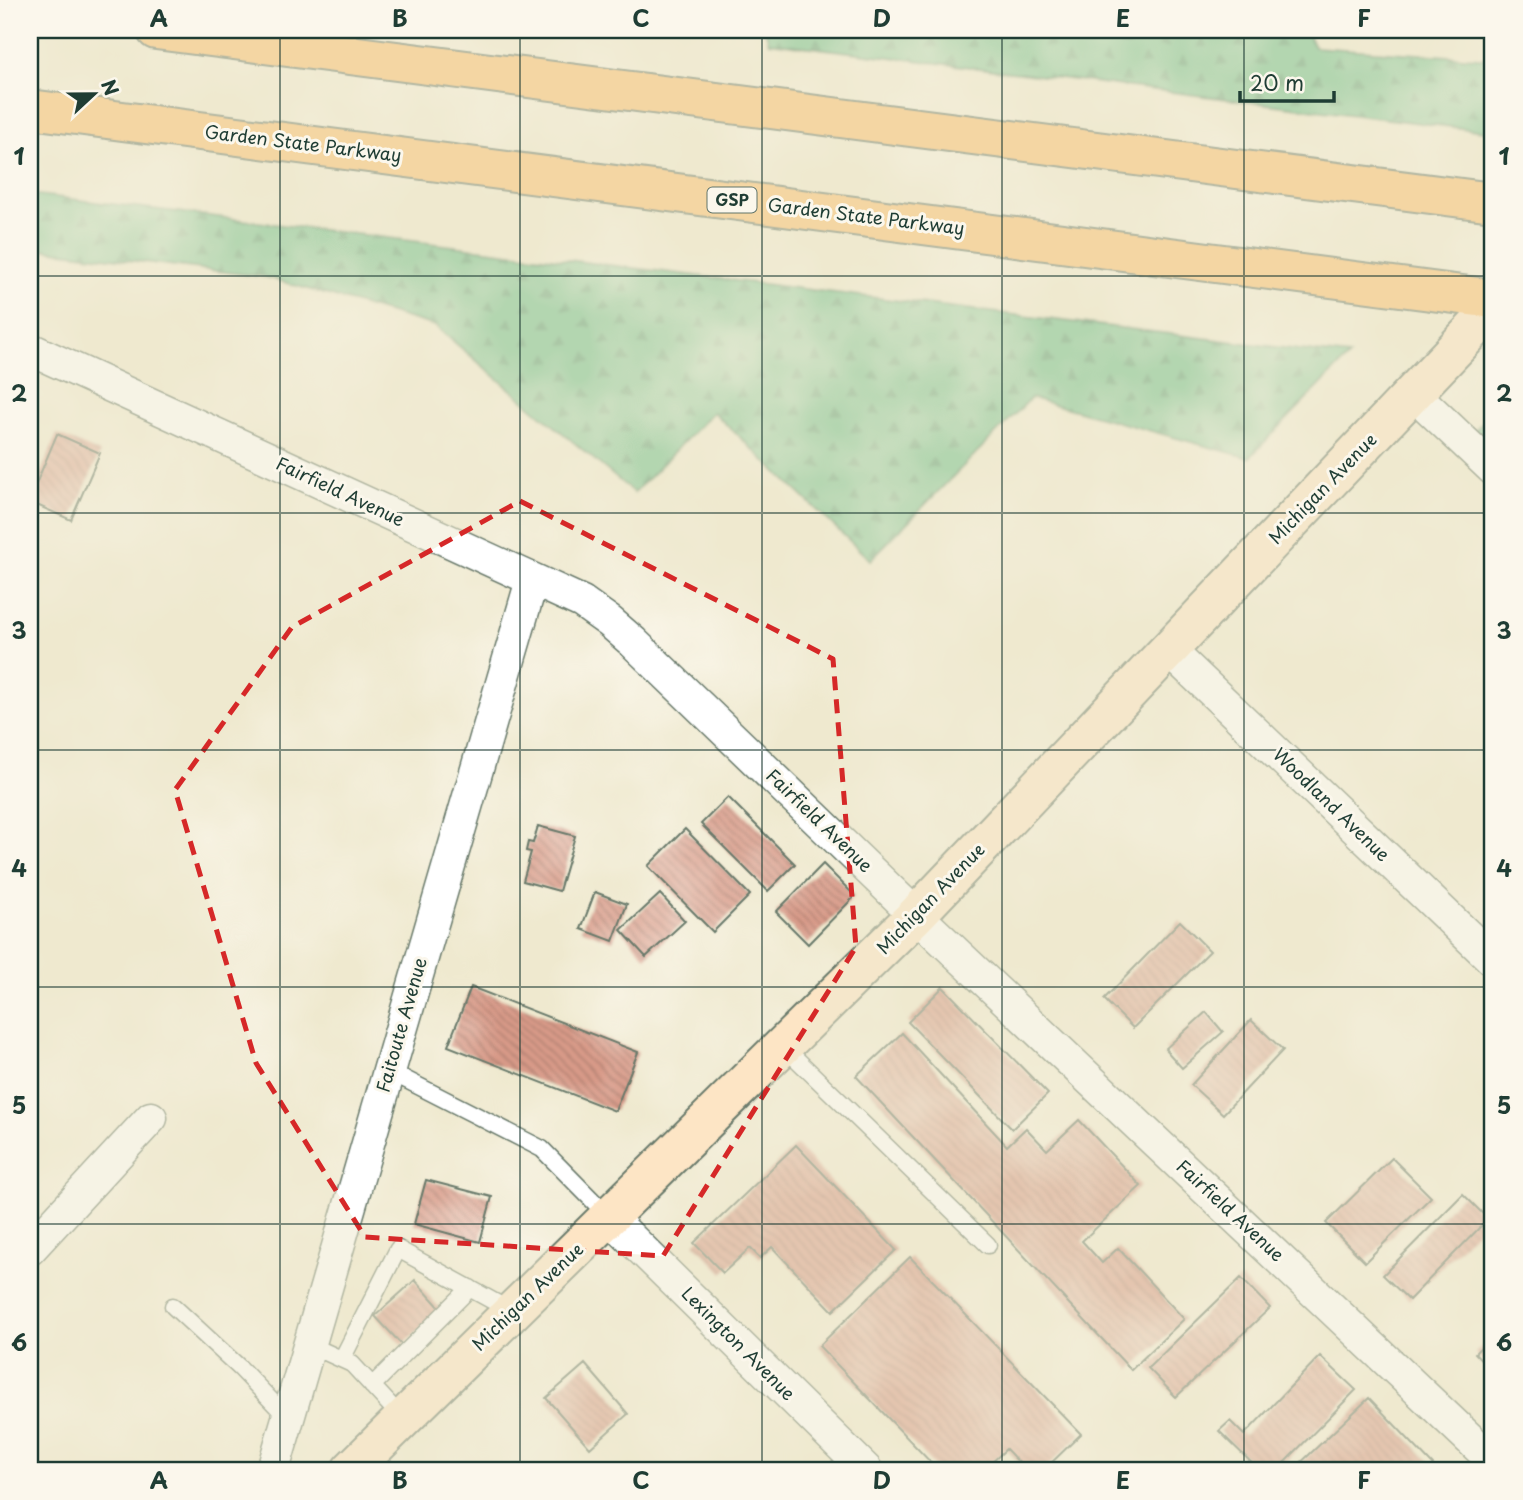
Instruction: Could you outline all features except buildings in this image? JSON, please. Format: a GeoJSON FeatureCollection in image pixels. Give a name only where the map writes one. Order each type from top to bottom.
{"type":"FeatureCollection","features":[{"type":"Feature","properties":{"kind":"highway"},"geometry":{"type":"LineString","coordinates":[[156,30],[1493,202]]}},
{"type":"Feature","properties":{"kind":"highway","name":"Garden State Parkway"},"geometry":{"type":"LineString","coordinates":[[30,109],[1493,299]]}},
{"type":"Feature","properties":{"kind":"street","name":"Michigan Avenue"},"geometry":{"type":"LineString","coordinates":[[351,1470],[916,915],[1493,309]]}},
{"type":"Feature","properties":{"kind":"street","name":"Fairfield Avenue"},"geometry":{"type":"LineString","coordinates":[[30,349],[582,603],[610,622],[1493,1461]]}},
{"type":"Feature","properties":{"kind":"street"},"geometry":{"type":"LineString","coordinates":[[1414,394],[1493,469]]}},
{"type":"Feature","properties":{"kind":"street","name":"Faitoute Avenue"},"geometry":{"type":"LineString","coordinates":[[273,1470],[532,580]]}},
{"type":"Feature","properties":{"kind":"street","name":"Woodland Avenue"},"geometry":{"type":"LineString","coordinates":[[1170,650],[1493,960]]}},
{"type":"Feature","properties":{"kind":"street"},"geometry":{"type":"LineString","coordinates":[[30,1249],[151,1118]]}},
{"type":"Feature","properties":{"kind":"street","name":"Lexington Avenue"},"geometry":{"type":"LineString","coordinates":[[609,1217],[866,1470]]}},
{"type":"Feature","properties":{"kind":"lane"},"geometry":{"type":"LineString","coordinates":[[783,1046],[988,1245]]}},
{"type":"Feature","properties":{"kind":"lane"},"geometry":{"type":"LineString","coordinates":[[389,1071],[542,1149],[609,1217]]}},
{"type":"Feature","properties":{"kind":"lane"},"geometry":{"type":"LineString","coordinates":[[341,1359],[398,1249],[513,1312]]}},
{"type":"Feature","properties":{"kind":"lane"},"geometry":{"type":"LineString","coordinates":[[372,1386],[470,1288]]}},
{"type":"Feature","properties":{"kind":"lane"},"geometry":{"type":"LineString","coordinates":[[173,1306],[240,1368],[288,1418]]}},
{"type":"Feature","properties":{"kind":"lane"},"geometry":{"type":"LineString","coordinates":[[310,1345],[352,1364],[403,1419]]}},
{"type":"Feature","properties":{"kind":"highlighted area"},"geometry":{"type":"Polygon","coordinates":[[[520,501],[833,659],[856,947],[663,1256],[365,1237],[256,1063],[175,790],[292,627],[520,501]]]}},
{"type":"Feature","properties":{"kind":"green space"},"geometry":{"type":"Polygon","coordinates":[[[765,30],[1306,30],[1314,47],[1493,59],[1493,132],[769,42],[765,30]]]}},
{"type":"Feature","properties":{"kind":"green space"},"geometry":{"type":"Polygon","coordinates":[[[30,194],[1349,356],[1249,458],[1031,398],[870,560],[713,412],[634,493],[435,326],[266,277],[30,248],[30,194]]]}},
{"type":"Feature","properties":{"kind":"green space"},"geometry":{"type":"Polygon","coordinates":[[[1493,411],[1493,482],[1457,449],[1493,411]]]}}]}
